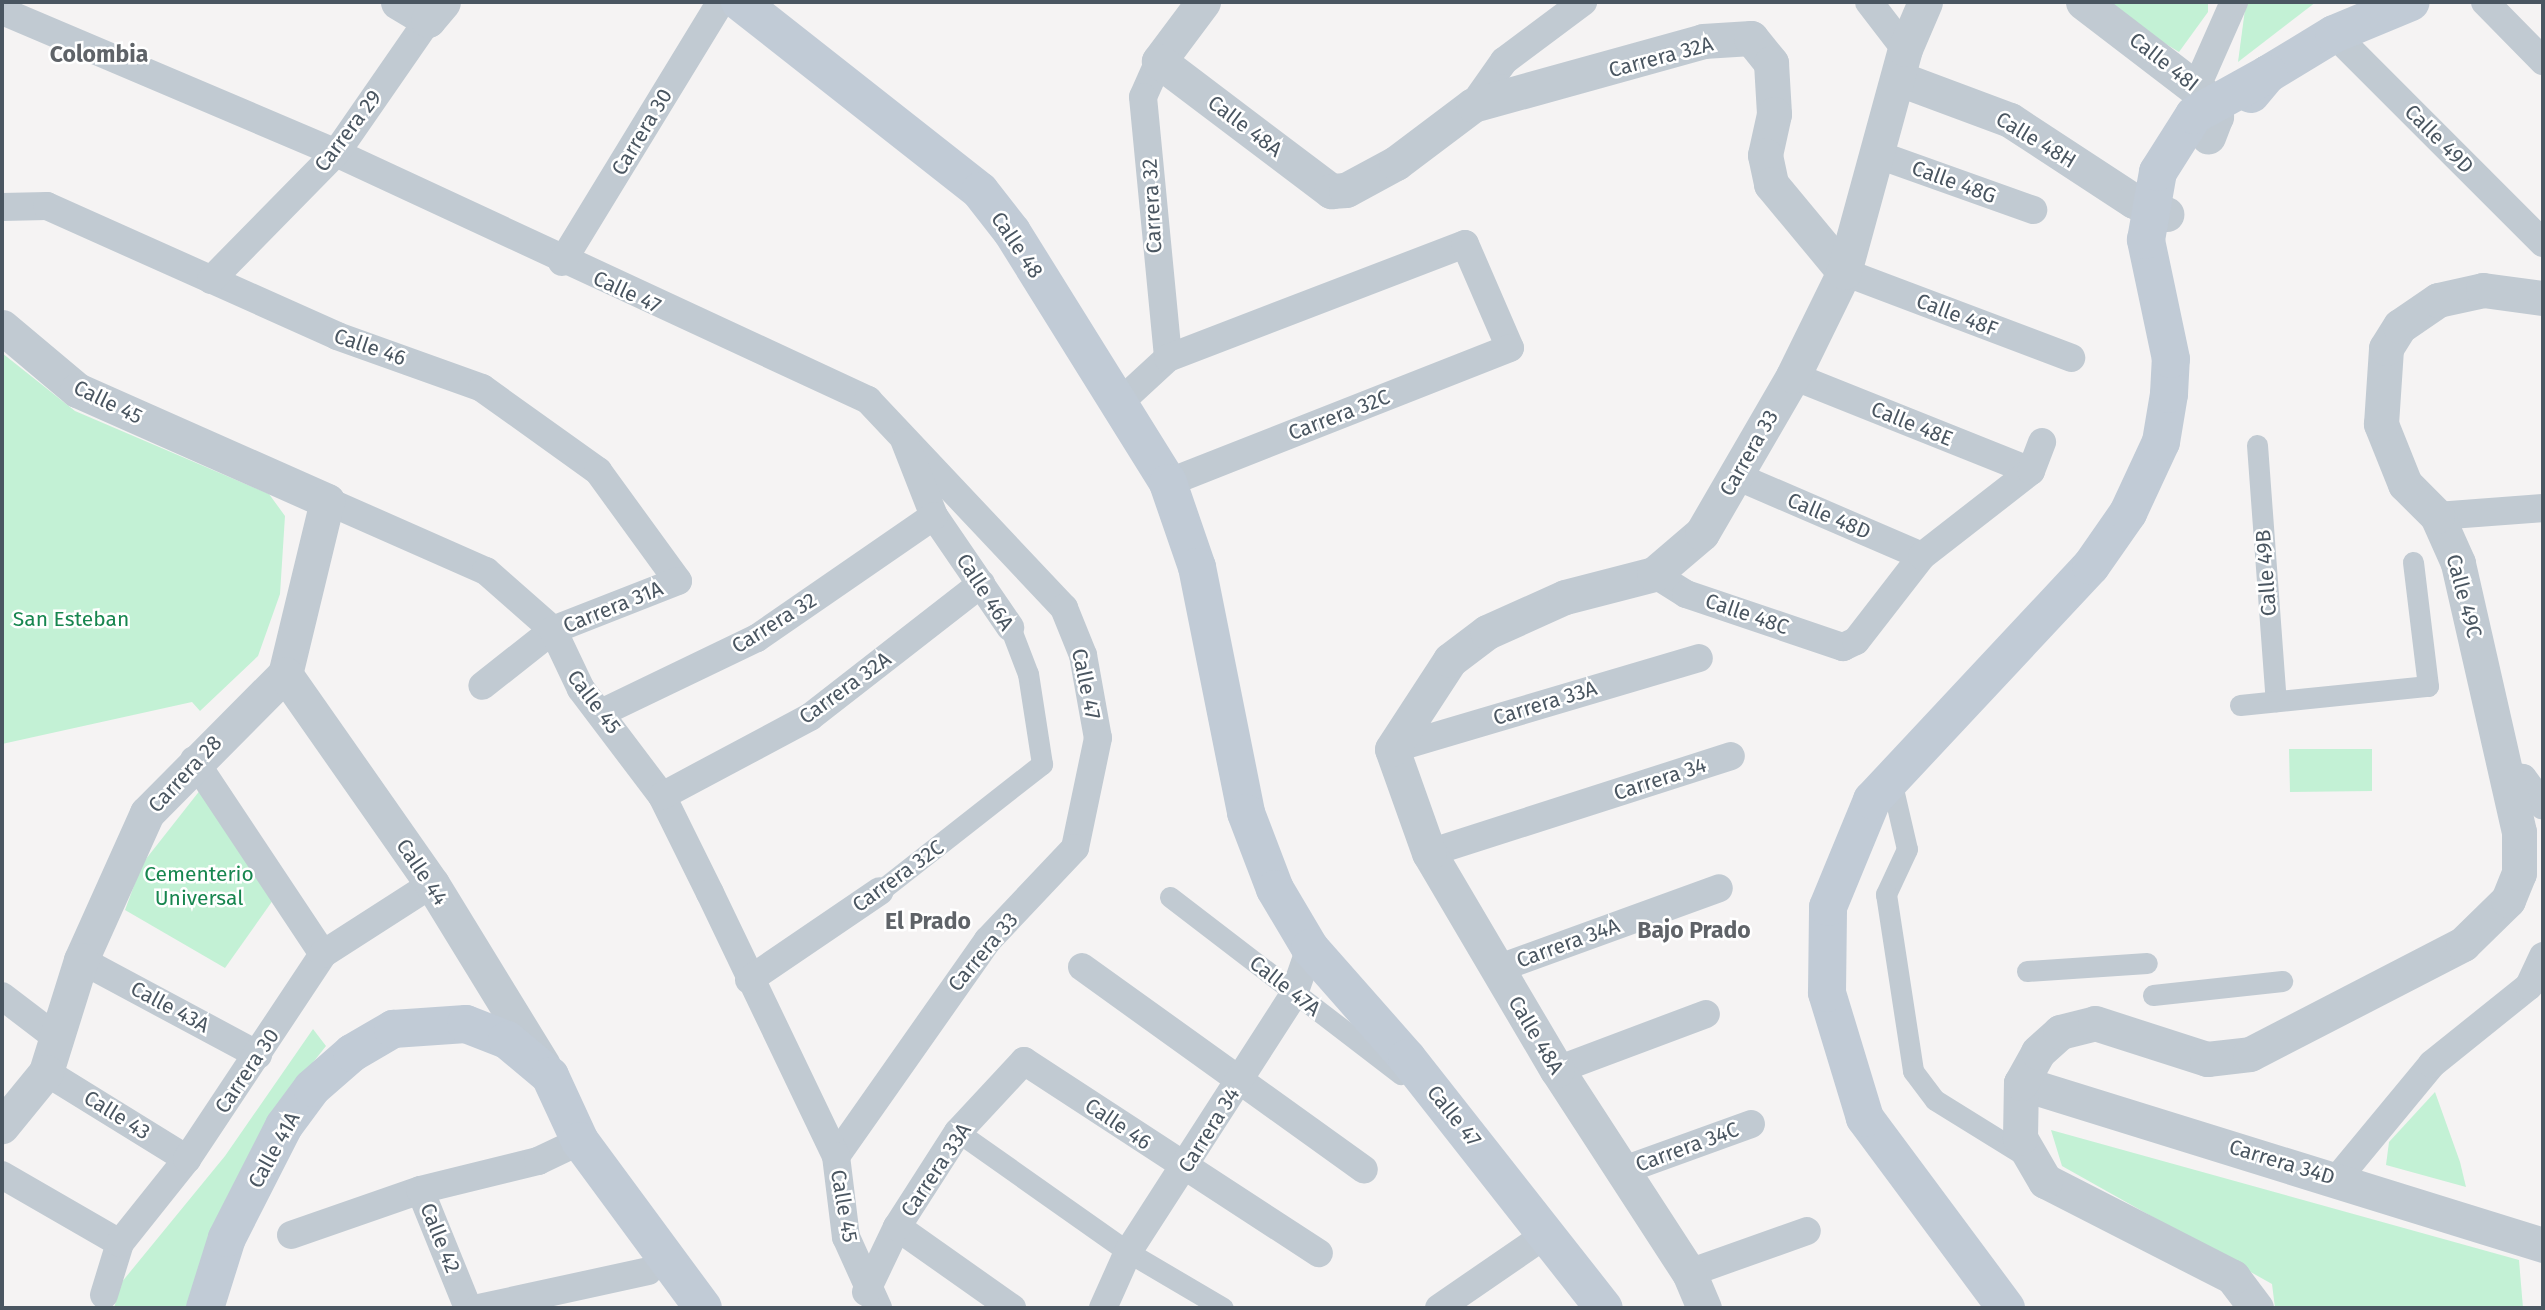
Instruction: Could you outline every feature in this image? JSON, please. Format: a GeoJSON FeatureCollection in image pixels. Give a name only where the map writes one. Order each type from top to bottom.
{"type":"FeatureCollection","features":[{"type":"Feature","properties":{"kind":"main road","name":"Calle 48"},"geometry":{"type":"LineString","coordinates":[[740,2],[980,191],[1012,232],[1117,405],[1168,483],[1197,567]]}},
{"type":"Feature","properties":{"kind":"main road"},"geometry":{"type":"LineString","coordinates":[[2006,1308],[1875,1138],[1843,1058],[1826,993],[1824,936],[1836,880],[1855,828],[1890,776],[2091,566],[2140,490],[2161,442],[2171,374],[2155,221],[2185,168],[2206,108],[2334,34],[2411,2]]}},
{"type":"Feature","properties":{"kind":"main road","name":"Calle 47"},"geometry":{"type":"LineString","coordinates":[[1197,567],[1246,813],[1275,889],[1310,948],[1548,1233],[1604,1308]]}},
{"type":"Feature","properties":{"kind":"main road","name":"Calle 44"},"geometry":{"type":"LineString","coordinates":[[393,1030],[466,1024],[507,1040],[550,1076],[580,1141],[703,1308]]}},
{"type":"Feature","properties":{"kind":"main road","name":"Calle 41A"},"geometry":{"type":"LineString","coordinates":[[205,1308],[228,1238],[284,1126],[352,1053],[393,1030]]}},
{"type":"Feature","properties":{"kind":"street"},"geometry":{"type":"LineString","coordinates":[[398,2],[435,11]]}},
{"type":"Feature","properties":{"kind":"street","name":"Carrera 30"},"geometry":{"type":"LineString","coordinates":[[562,262],[721,2]]}},
{"type":"Feature","properties":{"kind":"street","name":"Carrera 32"},"geometry":{"type":"LineString","coordinates":[[1168,358],[1143,97],[1159,61],[1203,2]]}},
{"type":"Feature","properties":{"kind":"street","name":"Carrera 32A"},"geometry":{"type":"LineString","coordinates":[[1331,191],[1346,190],[1396,163],[1473,105],[1504,61],[1583,2]]}},
{"type":"Feature","properties":{"kind":"street"},"geometry":{"type":"LineString","coordinates":[[1869,2],[1903,64]]}},
{"type":"Feature","properties":{"kind":"street","name":"Carrera 33"},"geometry":{"type":"LineString","coordinates":[[1392,749],[1450,660],[1487,632],[1565,597],[1654,574],[1702,533],[1793,376],[1844,272],[1903,64],[1925,2]]}},
{"type":"Feature","properties":{"kind":"street","name":"Calle 48I"},"geometry":{"type":"LineString","coordinates":[[2083,2],[2206,108]]}},
{"type":"Feature","properties":{"kind":"street"},"geometry":{"type":"LineString","coordinates":[[2206,108],[2234,2]]}},
{"type":"Feature","properties":{"kind":"street"},"geometry":{"type":"LineString","coordinates":[[2485,2],[2543,61]]}},
{"type":"Feature","properties":{"kind":"street","name":"Carrera 29"},"geometry":{"type":"LineString","coordinates":[[211,280],[336,153],[435,11]]}},
{"type":"Feature","properties":{"kind":"street","name":"Calle 47"},"geometry":{"type":"LineString","coordinates":[[3,14],[336,153],[562,262],[868,400],[901,429],[1064,608],[1083,655],[1098,738]]}},
{"type":"Feature","properties":{"kind":"street","name":"Calle 49D"},"geometry":{"type":"LineString","coordinates":[[2334,34],[2543,243]]}},
{"type":"Feature","properties":{"kind":"street","name":"Carrera 32A"},"geometry":{"type":"LineString","coordinates":[[1473,105],[1703,41],[1751,38],[1771,64],[1773,114],[1765,155],[1771,184],[1844,272]]}},
{"type":"Feature","properties":{"kind":"street","name":"Calle 48A"},"geometry":{"type":"LineString","coordinates":[[1159,61],[1331,191]]}},
{"type":"Feature","properties":{"kind":"street","name":"Calle 48H"},"geometry":{"type":"LineString","coordinates":[[1903,64],[2010,120],[2155,221]]}},
{"type":"Feature","properties":{"kind":"street","name":"Calle 48G"},"geometry":{"type":"LineString","coordinates":[[1876,154],[2033,211]]}},
{"type":"Feature","properties":{"kind":"street","name":"Calle 46"},"geometry":{"type":"LineString","coordinates":[[2,207],[47,206],[337,336],[482,388],[598,471],[678,581]]}},
{"type":"Feature","properties":{"kind":"street","name":"Carrera 32C"},"geometry":{"type":"LineString","coordinates":[[1168,358],[1465,244],[1510,348],[1168,483]]}},
{"type":"Feature","properties":{"kind":"street","name":"Calle 48F"},"geometry":{"type":"LineString","coordinates":[[1844,272],[2071,358]]}},
{"type":"Feature","properties":{"kind":"street","name":"Calle 49C"},"geometry":{"type":"LineString","coordinates":[[2021,1083],[2038,1052],[2060,1032],[2095,1023],[2207,1059],[2250,1054],[2463,944],[2496,917],[2512,886],[2521,852],[2508,775],[2458,563],[2437,516],[2405,484],[2381,424],[2386,348],[2400,326],[2438,300],[2483,290],[2543,299]]}},
{"type":"Feature","properties":{"kind":"street","name":"Calle 45"},"geometry":{"type":"LineString","coordinates":[[2,327],[77,390],[486,571],[553,630],[576,681],[603,712],[662,796],[749,981],[836,1156],[846,1237],[872,1300]]}},
{"type":"Feature","properties":{"kind":"street"},"geometry":{"type":"LineString","coordinates":[[1117,405],[1168,358]]}},
{"type":"Feature","properties":{"kind":"street","name":"Calle 48E"},"geometry":{"type":"LineString","coordinates":[[1793,376],[2031,471]]}},
{"type":"Feature","properties":{"kind":"street","name":"Calle 46A"},"geometry":{"type":"LineString","coordinates":[[901,429],[934,516],[1010,627],[1028,674],[1042,764]]}},
{"type":"Feature","properties":{"kind":"street"},"geometry":{"type":"LineString","coordinates":[[1923,556],[2031,471],[2042,442]]}},
{"type":"Feature","properties":{"kind":"street","name":"Calle 49B"},"geometry":{"type":"LineString","coordinates":[[2257,445],[2276,701]]}},
{"type":"Feature","properties":{"kind":"street","name":"Calle 48D"},"geometry":{"type":"LineString","coordinates":[[1736,476],[1923,556]]}},
{"type":"Feature","properties":{"kind":"street"},"geometry":{"type":"LineString","coordinates":[[285,674],[327,501]]}},
{"type":"Feature","properties":{"kind":"street"},"geometry":{"type":"LineString","coordinates":[[2437,516],[2543,508]]}},
{"type":"Feature","properties":{"kind":"street","name":"Carrera 32"},"geometry":{"type":"LineString","coordinates":[[603,712],[757,638],[934,516]]}},
{"type":"Feature","properties":{"kind":"street","name":"Calle 48C"},"geometry":{"type":"LineString","coordinates":[[1654,574],[1686,594],[1843,647],[1856,641],[1923,556]]}},
{"type":"Feature","properties":{"kind":"street","name":"Calle 49C"},"geometry":{"type":"LineString","coordinates":[[2276,701],[2428,686],[2413,562]]}},
{"type":"Feature","properties":{"kind":"street","name":"Carrera 31A"},"geometry":{"type":"LineString","coordinates":[[482,686],[553,630],[678,581]]}},
{"type":"Feature","properties":{"kind":"street","name":"Carrera 32A"},"geometry":{"type":"LineString","coordinates":[[662,796],[810,717],[981,584]]}},
{"type":"Feature","properties":{"kind":"street","name":"Carrera 33A"},"geometry":{"type":"LineString","coordinates":[[1392,749],[1699,657]]}},
{"type":"Feature","properties":{"kind":"street","name":"Carrera 28"},"geometry":{"type":"LineString","coordinates":[[2,1126],[46,1072],[81,960],[147,813],[194,760],[285,674]]}},
{"type":"Feature","properties":{"kind":"street","name":"Calle 44"},"geometry":{"type":"LineString","coordinates":[[285,674],[432,884],[550,1076]]}},
{"type":"Feature","properties":{"kind":"street"},"geometry":{"type":"LineString","coordinates":[[2240,705],[2276,701]]}},
{"type":"Feature","properties":{"kind":"street","name":"Carrera 33"},"geometry":{"type":"LineString","coordinates":[[836,1156],[988,940],[1075,848],[1098,738]]}},
{"type":"Feature","properties":{"kind":"street","name":"Calle 48A"},"geometry":{"type":"LineString","coordinates":[[1392,749],[1429,853],[1557,1070],[1689,1273],[1704,1308]]}},
{"type":"Feature","properties":{"kind":"street","name":"Carrera 34"},"geometry":{"type":"LineString","coordinates":[[1429,853],[1731,756]]}},
{"type":"Feature","properties":{"kind":"street"},"geometry":{"type":"LineString","coordinates":[[194,760],[323,954]]}},
{"type":"Feature","properties":{"kind":"street","name":"Carrera 32C"},"geometry":{"type":"LineString","coordinates":[[749,981],[880,891],[1042,764]]}},
{"type":"Feature","properties":{"kind":"street"},"geometry":{"type":"LineString","coordinates":[[2508,775],[2523,778],[2543,806]]}},
{"type":"Feature","properties":{"kind":"street"},"geometry":{"type":"LineString","coordinates":[[1890,776],[1907,849],[1886,894],[1913,1071],[1936,1101],[2027,1157],[2053,1186],[2233,1277],[2256,1308]]}},
{"type":"Feature","properties":{"kind":"street","name":"Carrera 30"},"geometry":{"type":"LineString","coordinates":[[104,1295],[120,1243],[187,1159],[323,954],[432,884]]}},
{"type":"Feature","properties":{"kind":"street","name":"Carrera 34A"},"geometry":{"type":"LineString","coordinates":[[1497,969],[1719,888]]}},
{"type":"Feature","properties":{"kind":"street","name":"Calle 47A"},"geometry":{"type":"LineString","coordinates":[[1170,897],[1401,1074]]}},
{"type":"Feature","properties":{"kind":"street","name":"Carrera 34"},"geometry":{"type":"LineString","coordinates":[[1103,1308],[1128,1252],[1185,1169],[1294,994],[1310,948]]}},
{"type":"Feature","properties":{"kind":"street"},"geometry":{"type":"LineString","coordinates":[[2337,1179],[2432,1064],[2529,986],[2543,956]]}},
{"type":"Feature","properties":{"kind":"street","name":"Calle 43A"},"geometry":{"type":"LineString","coordinates":[[81,960],[258,1055]]}},
{"type":"Feature","properties":{"kind":"street"},"geometry":{"type":"LineString","coordinates":[[2027,971],[2147,963]]}},
{"type":"Feature","properties":{"kind":"street"},"geometry":{"type":"LineString","coordinates":[[1082,967],[1364,1170]]}},
{"type":"Feature","properties":{"kind":"street"},"geometry":{"type":"LineString","coordinates":[[2153,995],[2282,981]]}},
{"type":"Feature","properties":{"kind":"street"},"geometry":{"type":"LineString","coordinates":[[2,996],[57,1038]]}},
{"type":"Feature","properties":{"kind":"street"},"geometry":{"type":"LineString","coordinates":[[1557,1070],[1706,1014]]}},
{"type":"Feature","properties":{"kind":"street","name":"Calle 46"},"geometry":{"type":"LineString","coordinates":[[1024,1061],[1185,1169],[1319,1253]]}},
{"type":"Feature","properties":{"kind":"street","name":"Carrera 33A"},"geometry":{"type":"LineString","coordinates":[[872,1300],[897,1227],[958,1132],[1024,1061]]}},
{"type":"Feature","properties":{"kind":"street","name":"Calle 43"},"geometry":{"type":"LineString","coordinates":[[46,1072],[187,1159]]}},
{"type":"Feature","properties":{"kind":"street"},"geometry":{"type":"LineString","coordinates":[[2021,1083],[2018,1121],[2027,1157]]}},
{"type":"Feature","properties":{"kind":"street","name":"Carrera 34D"},"geometry":{"type":"LineString","coordinates":[[2021,1083],[2543,1245]]}},
{"type":"Feature","properties":{"kind":"street","name":"Carrera 34C"},"geometry":{"type":"LineString","coordinates":[[1624,1170],[1751,1124]]}},
{"type":"Feature","properties":{"kind":"street"},"geometry":{"type":"LineString","coordinates":[[958,1132],[1128,1252],[1223,1308]]}},
{"type":"Feature","properties":{"kind":"street"},"geometry":{"type":"LineString","coordinates":[[291,1235],[431,1186],[538,1161],[580,1141]]}},
{"type":"Feature","properties":{"kind":"street"},"geometry":{"type":"LineString","coordinates":[[2,1175],[120,1243]]}},
{"type":"Feature","properties":{"kind":"street","name":"Calle 42"},"geometry":{"type":"LineString","coordinates":[[431,1186],[468,1308]]}},
{"type":"Feature","properties":{"kind":"street"},"geometry":{"type":"LineString","coordinates":[[897,1227],[1012,1308]]}},
{"type":"Feature","properties":{"kind":"street"},"geometry":{"type":"LineString","coordinates":[[1689,1273],[1807,1231]]}},
{"type":"Feature","properties":{"kind":"street"},"geometry":{"type":"LineString","coordinates":[[1439,1308],[1548,1233]]}},
{"type":"Feature","properties":{"kind":"street"},"geometry":{"type":"LineString","coordinates":[[478,1308],[648,1270]]}},
{"type":"Feature","properties":{"kind":"green space"},"geometry":{"type":"Polygon","coordinates":[[[2098,2],[2208,2],[2208,12],[2179,52],[2098,2]]]}},
{"type":"Feature","properties":{"kind":"green space"},"geometry":{"type":"Polygon","coordinates":[[[2246,2],[2316,2],[2238,62],[2246,2]]]}},
{"type":"Feature","properties":{"kind":"green space","name":"San Esteban"},"geometry":{"type":"Polygon","coordinates":[[[2,353],[75,411],[269,494],[285,516],[280,594],[258,656],[200,711],[192,702],[2,744],[2,353]]]}},
{"type":"Feature","properties":{"kind":"green space"},"geometry":{"type":"Polygon","coordinates":[[[2289,749],[2372,749],[2372,791],[2290,792],[2289,749]]]}},
{"type":"Feature","properties":{"kind":"green space","name":"Cementerio Universal"},"geometry":{"type":"Polygon","coordinates":[[[201,789],[278,893],[225,968],[125,910],[142,864],[201,789]]]}},
{"type":"Feature","properties":{"kind":"green space"},"geometry":{"type":"Polygon","coordinates":[[[313,1029],[326,1046],[273,1113],[195,1308],[114,1308],[121,1283],[225,1156],[313,1029]]]}},
{"type":"Feature","properties":{"kind":"green space"},"geometry":{"type":"Polygon","coordinates":[[[2435,1092],[2466,1187],[2386,1165],[2389,1142],[2435,1092]]]}},
{"type":"Feature","properties":{"kind":"green space"},"geometry":{"type":"Polygon","coordinates":[[[2051,1130],[2519,1260],[2523,1308],[2275,1308],[2272,1284],[2062,1166],[2051,1130]]]}},
{"type":"Feature","properties":{"kind":"district","name":"Colombia"},"geometry":{"type":"Point","coordinates":[99,54]}},
{"type":"Feature","properties":{"kind":"district","name":"El Prado"},"geometry":{"type":"Point","coordinates":[928,921]}},
{"type":"Feature","properties":{"kind":"district","name":"Bajo Prado"},"geometry":{"type":"Point","coordinates":[1694,930]}}]}
